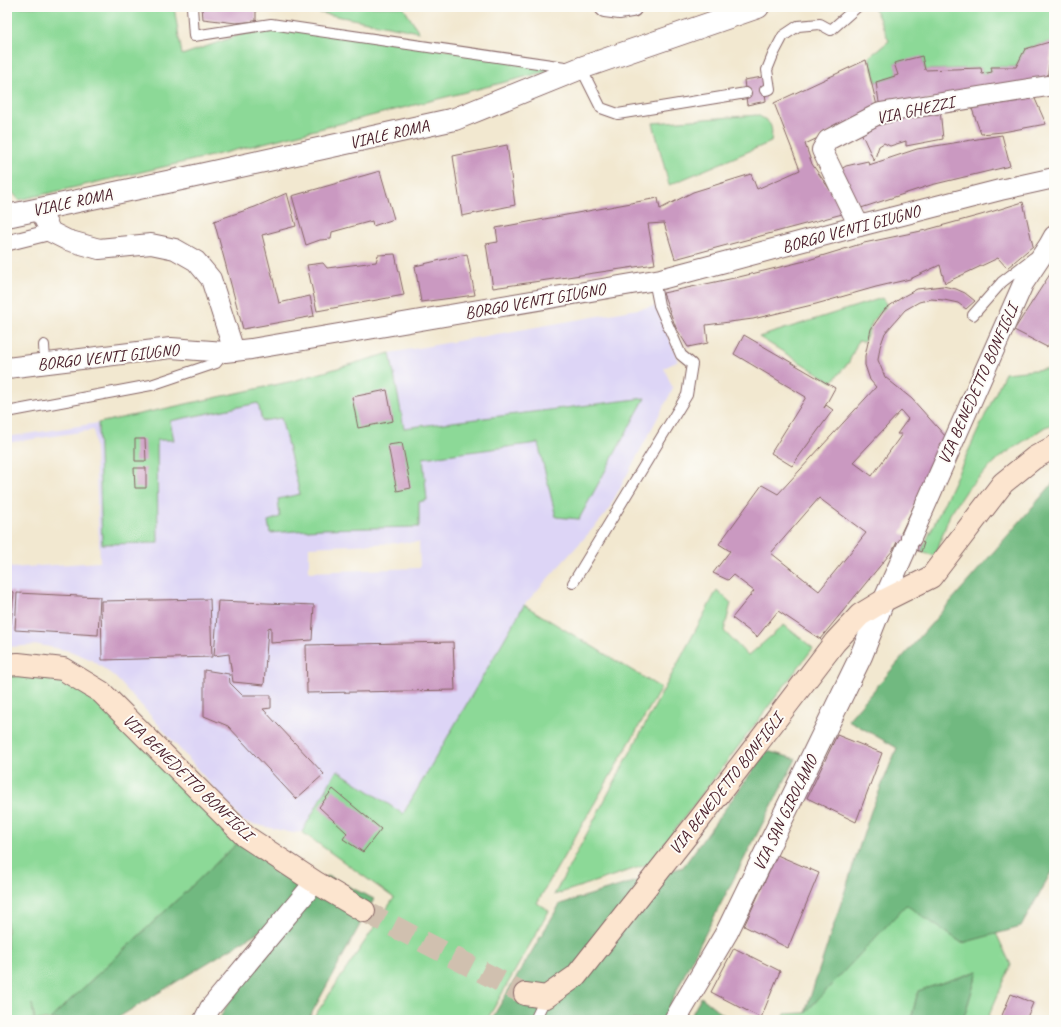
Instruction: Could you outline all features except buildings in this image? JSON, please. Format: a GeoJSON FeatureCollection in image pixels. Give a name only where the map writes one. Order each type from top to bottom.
{"type":"FeatureCollection","features":[{"type":"Feature","properties":{"kind":"main road"},"geometry":{"type":"LineString","coordinates":[[883,601],[931,577],[1003,483],[1034,458],[1054,447]]}},
{"type":"Feature","properties":{"kind":"main road","name":"VIA BENEDETTO BONFIGLI"},"geometry":{"type":"LineString","coordinates":[[546,997],[576,976],[704,813],[835,642],[860,616],[883,601]]}},
{"type":"Feature","properties":{"kind":"main road","name":"VIA BENEDETTO BONFIGLI"},"geometry":{"type":"LineString","coordinates":[[7,665],[18,664],[64,669],[101,692],[245,836],[315,882],[364,911]]}},
{"type":"Feature","properties":{"kind":"main road"},"geometry":{"type":"LineString","coordinates":[[524,994],[546,997]]}},
{"type":"Feature","properties":{"kind":"street"},"geometry":{"type":"LineString","coordinates":[[605,7],[620,9],[632,7]]}},
{"type":"Feature","properties":{"kind":"street","name":"VIALE ROMA"},"geometry":{"type":"LineString","coordinates":[[7,216],[456,119],[580,68],[758,7]]}},
{"type":"Feature","properties":{"kind":"street","name":"VIA GHEZZI"},"geometry":{"type":"LineString","coordinates":[[860,226],[822,150],[828,140],[880,113],[1054,85]]}},
{"type":"Feature","properties":{"kind":"street","name":"BORGO VENTI GIUGNO"},"geometry":{"type":"LineString","coordinates":[[7,368],[44,354],[171,348],[230,351],[274,345],[654,280],[1000,190],[1054,178]]}},
{"type":"Feature","properties":{"kind":"street"},"geometry":{"type":"LineString","coordinates":[[39,209],[51,232],[67,240],[99,249],[151,244],[175,249],[196,261],[211,279],[230,351]]}},
{"type":"Feature","properties":{"kind":"street"},"geometry":{"type":"LineString","coordinates":[[7,243],[51,232]]}},
{"type":"Feature","properties":{"kind":"street","name":"VIA BENEDETTO BONFIGLI"},"geometry":{"type":"LineString","coordinates":[[883,601],[1023,284],[1052,240]]}},
{"type":"Feature","properties":{"kind":"street","name":"VIA SAN GIROLAMO"},"geometry":{"type":"LineString","coordinates":[[674,1020],[727,932],[861,656],[883,601]]}},
{"type":"Feature","properties":{"kind":"street"},"geometry":{"type":"LineString","coordinates":[[204,1020],[210,1008],[315,882]]}},
{"type":"Feature","properties":{"kind":"lane"},"geometry":{"type":"LineString","coordinates":[[192,7],[194,36],[271,24],[564,67],[580,68],[601,108],[618,114],[746,93]]}},
{"type":"Feature","properties":{"kind":"lane"},"geometry":{"type":"LineString","coordinates":[[765,90],[770,89],[767,70],[783,36],[798,26],[820,24],[832,30],[857,7]]}},
{"type":"Feature","properties":{"kind":"lane"},"geometry":{"type":"LineString","coordinates":[[973,315],[1002,282],[1052,240]]}},
{"type":"Feature","properties":{"kind":"lane"},"geometry":{"type":"LineString","coordinates":[[573,584],[687,395],[692,364],[681,355],[659,305],[654,280]]}},
{"type":"Feature","properties":{"kind":"lane"},"geometry":{"type":"LineString","coordinates":[[7,412],[151,384],[216,363],[230,351]]}},
{"type":"Feature","properties":{"kind":"lane"},"geometry":{"type":"LineString","coordinates":[[535,1020],[546,997]]}},
{"type":"Feature","properties":{"kind":"shaded area"},"geometry":{"type":"Polygon","coordinates":[[[655,306],[664,324],[678,361],[664,368],[673,389],[606,514],[524,605],[403,814],[337,770],[302,832],[293,833],[244,822],[114,676],[92,660],[70,651],[40,645],[7,647],[7,533],[11,568],[100,562],[94,430],[7,443],[7,437],[98,423],[293,381],[390,353],[655,306]],[[419,542],[309,547],[309,572],[420,568],[419,542]]]}},
{"type":"Feature","properties":{"kind":"green space"},"geometry":{"type":"Polygon","coordinates":[[[7,7],[174,7],[182,55],[271,24],[565,67],[220,154],[19,200],[7,186],[7,7]]]}},
{"type":"Feature","properties":{"kind":"green space"},"geometry":{"type":"Polygon","coordinates":[[[290,7],[403,7],[419,32],[290,7]]]}},
{"type":"Feature","properties":{"kind":"green space"},"geometry":{"type":"Polygon","coordinates":[[[874,7],[1054,7],[1053,41],[1025,49],[1016,67],[991,67],[992,72],[982,74],[981,68],[925,70],[922,57],[895,63],[898,75],[876,82],[869,57],[889,41],[874,7]]]}},
{"type":"Feature","properties":{"kind":"green space"},"geometry":{"type":"Polygon","coordinates":[[[757,115],[769,122],[772,132],[771,142],[669,185],[653,123],[757,115]]]}},
{"type":"Feature","properties":{"kind":"green space"},"geometry":{"type":"Polygon","coordinates":[[[882,298],[887,305],[873,321],[864,342],[858,341],[849,362],[832,382],[759,337],[882,298]]]}},
{"type":"Feature","properties":{"kind":"green space"},"geometry":{"type":"Polygon","coordinates":[[[390,353],[404,428],[645,398],[579,519],[556,517],[538,443],[423,458],[427,500],[419,502],[419,527],[321,529],[270,533],[268,521],[280,517],[278,499],[300,494],[281,418],[262,421],[258,403],[170,421],[174,440],[157,440],[158,543],[102,544],[98,423],[293,381],[390,353]]]}},
{"type":"Feature","properties":{"kind":"green space"},"geometry":{"type":"Polygon","coordinates":[[[1054,368],[1054,424],[1045,427],[1000,457],[966,490],[950,514],[935,556],[921,552],[1005,373],[1054,368]]]}},
{"type":"Feature","properties":{"kind":"green space"},"geometry":{"type":"Polygon","coordinates":[[[1054,482],[1054,867],[1021,927],[962,943],[906,905],[805,1013],[871,811],[897,748],[848,720],[1054,482]]]}},
{"type":"Feature","properties":{"kind":"green space"},"geometry":{"type":"Polygon","coordinates":[[[717,590],[731,603],[724,631],[748,656],[784,625],[813,648],[649,864],[554,895],[717,590]]]}},
{"type":"Feature","properties":{"kind":"green space"},"geometry":{"type":"Polygon","coordinates":[[[524,605],[661,688],[537,903],[549,911],[487,1020],[312,1020],[394,898],[302,832],[337,770],[403,814],[524,605]]]}},
{"type":"Feature","properties":{"kind":"green space"},"geometry":{"type":"Polygon","coordinates":[[[63,669],[245,836],[49,1020],[35,1020],[32,1004],[34,1020],[7,1020],[7,674],[63,669]]]}},
{"type":"Feature","properties":{"kind":"green space"},"geometry":{"type":"Polygon","coordinates":[[[767,751],[796,759],[686,971],[663,1020],[491,1020],[560,904],[683,867],[767,751]]]}},
{"type":"Feature","properties":{"kind":"green space"},"geometry":{"type":"Polygon","coordinates":[[[245,836],[315,882],[328,876],[374,899],[308,1020],[219,1020],[231,997],[289,913],[114,1020],[49,1020],[245,836]]]}},
{"type":"Feature","properties":{"kind":"green space"},"geometry":{"type":"Polygon","coordinates":[[[906,904],[962,943],[996,933],[1011,965],[987,1020],[963,1020],[978,971],[918,991],[911,1020],[782,1020],[785,1014],[805,1013],[906,904]]]}},
{"type":"Feature","properties":{"kind":"green space"},"geometry":{"type":"Polygon","coordinates":[[[978,971],[963,1020],[911,1020],[918,991],[978,971]]]}},
{"type":"Feature","properties":{"kind":"green space"},"geometry":{"type":"Polygon","coordinates":[[[701,997],[730,1020],[689,1020],[701,997]]]}},
{"type":"Feature","properties":{"kind":"tunnel"},"geometry":{"type":"LineString","coordinates":[[364,911],[525,994]]}}]}
